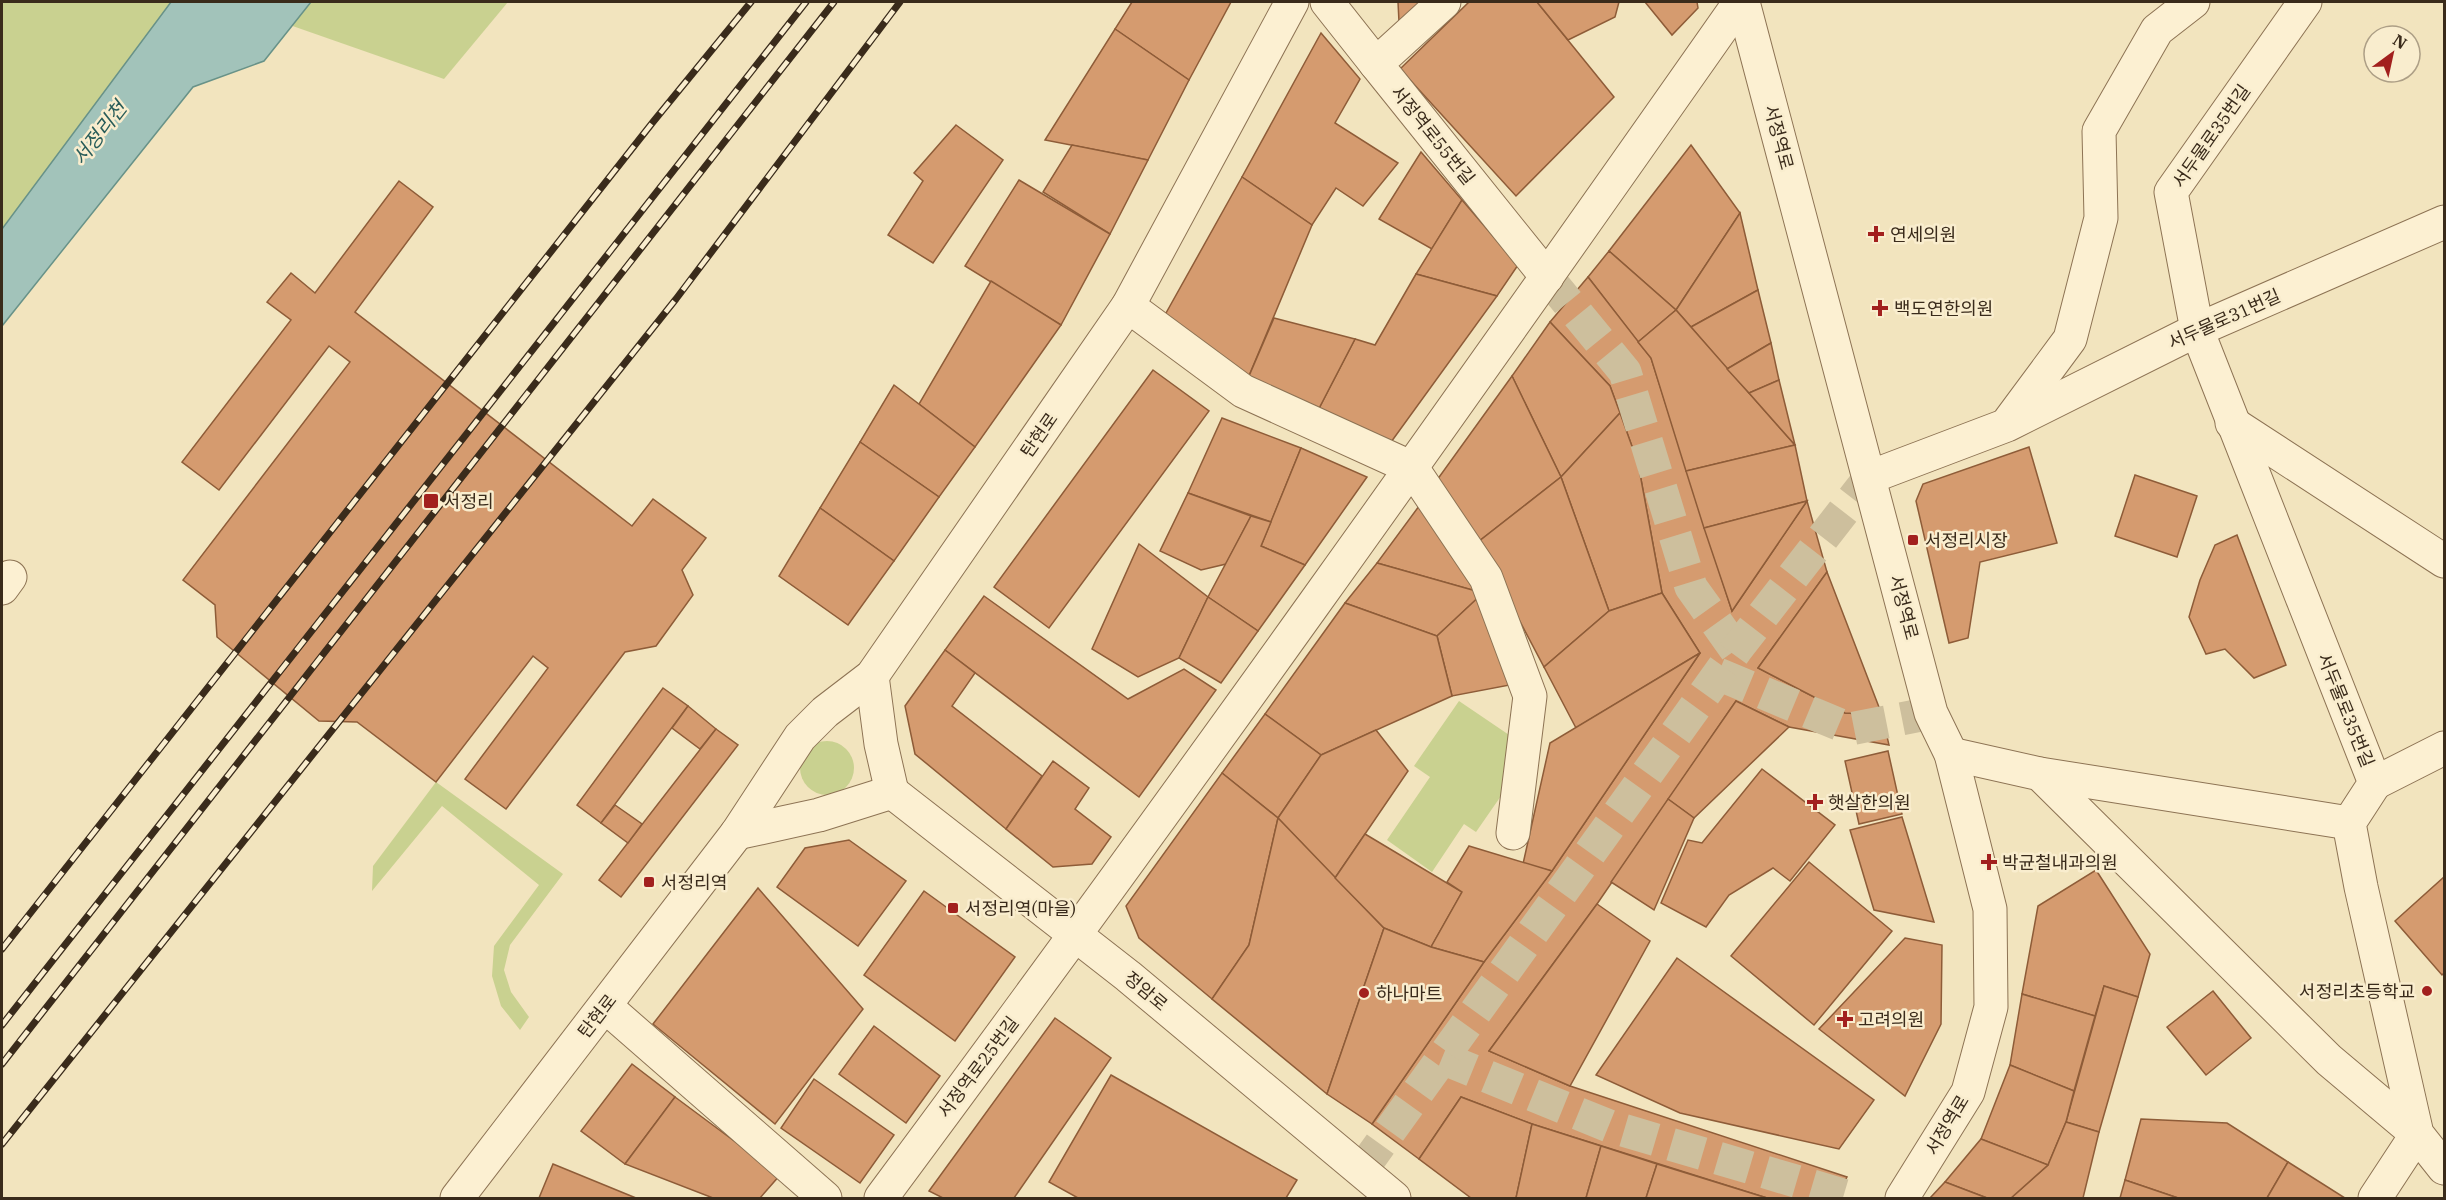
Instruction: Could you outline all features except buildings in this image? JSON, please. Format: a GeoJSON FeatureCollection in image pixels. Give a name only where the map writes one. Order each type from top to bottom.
{"type":"FeatureCollection","features":[{"type":"Feature","properties":{"kind":"street","name":"탄현로"},"geometry":{"type":"LineString","coordinates":[[457,1198],[737,833],[800,737],[825,712],[872,676],[1128,306],[1292,2]]}},
{"type":"Feature","properties":{"kind":"street","name":"서정역로55번길"},"geometry":{"type":"LineString","coordinates":[[1327,2],[1547,277]]}},
{"type":"Feature","properties":{"kind":"street"},"geometry":{"type":"LineString","coordinates":[[1376,64],[1444,2]]}},
{"type":"Feature","properties":{"kind":"street","name":"서정역로25번길"},"geometry":{"type":"LineString","coordinates":[[881,1198],[1076,936],[1412,468],[1742,2]]}},
{"type":"Feature","properties":{"kind":"street","name":"서정역로"},"geometry":{"type":"LineString","coordinates":[[1742,2],[1931,713],[1951,754],[1990,909],[1991,1007],[1968,1092],[1902,1198]]}},
{"type":"Feature","properties":{"kind":"street"},"geometry":{"type":"LineString","coordinates":[[2007,425],[2070,339],[2101,218],[2099,131],[2157,30],[2193,2]]}},
{"type":"Feature","properties":{"kind":"street","name":"서두물로35번길"},"geometry":{"type":"LineString","coordinates":[[2305,2],[2171,192],[2197,330],[2375,783],[2349,823]]}},
{"type":"Feature","properties":{"kind":"street","name":"서두물로31번길"},"geometry":{"type":"LineString","coordinates":[[1870,477],[2007,425],[2197,330],[2445,222]]}},
{"type":"Feature","properties":{"kind":"street"},"geometry":{"type":"LineString","coordinates":[[1128,306],[1243,391],[1412,468],[1486,578],[1530,696],[1513,833]]}},
{"type":"Feature","properties":{"kind":"street"},"geometry":{"type":"LineString","coordinates":[[2232,423],[2445,561]]}},
{"type":"Feature","properties":{"kind":"street"},"geometry":{"type":"LineString","coordinates":[[737,833],[819,815],[892,792],[881,744],[872,676]]}},
{"type":"Feature","properties":{"kind":"street"},"geometry":{"type":"LineString","coordinates":[[2375,783],[2445,748]]}},
{"type":"Feature","properties":{"kind":"street"},"geometry":{"type":"LineString","coordinates":[[1951,754],[2040,774],[2349,823],[2361,887],[2417,1134],[2375,1198]]}},
{"type":"Feature","properties":{"kind":"street"},"geometry":{"type":"LineString","coordinates":[[776,772],[793,797],[819,815]]}},
{"type":"Feature","properties":{"kind":"street"},"geometry":{"type":"LineString","coordinates":[[2040,774],[2329,1060],[2417,1134],[2445,1168]]}},
{"type":"Feature","properties":{"kind":"street","name":"정암로"},"geometry":{"type":"LineString","coordinates":[[892,792],[1128,976],[1394,1198]]}},
{"type":"Feature","properties":{"kind":"street"},"geometry":{"type":"LineString","coordinates":[[605,1006],[825,1198]]}},
{"type":"Feature","properties":{"kind":"green space"},"geometry":{"type":"Polygon","coordinates":[[[2,2],[212,2],[2,292],[2,2]]]}},
{"type":"Feature","properties":{"kind":"green space"},"geometry":{"type":"Polygon","coordinates":[[[224,2],[508,2],[444,79],[224,2]]]}},
{"type":"Feature","properties":{"kind":"green space"},"geometry":{"type":"Polygon","coordinates":[[[1459,701],[1518,741],[1519,770],[1476,832],[1464,824],[1432,872],[1387,840],[1430,777],[1414,766],[1459,701]]]}},
{"type":"Feature","properties":{"kind":"green space"},"geometry":{"type":"Polygon","coordinates":[[[827,741],[837,743],[846,749],[852,758],[854,768],[852,778],[846,787],[837,793],[827,795],[817,793],[808,787],[802,778],[800,768],[802,758],[808,749],[817,743],[827,741]]]}},
{"type":"Feature","properties":{"kind":"green space"},"geometry":{"type":"Polygon","coordinates":[[[436,782],[563,874],[510,945],[504,970],[511,992],[529,1017],[520,1030],[501,1006],[492,976],[494,946],[539,885],[442,806],[372,891],[373,866],[436,782]]]}},
{"type":"Feature","properties":{"kind":"water","name":"서정리천"},"geometry":{"type":"Polygon","coordinates":[[[171,2],[311,2],[264,61],[193,87],[2,326],[2,229],[171,2]]]}},
{"type":"Feature","properties":{"kind":"tunnel"},"geometry":{"type":"LineString","coordinates":[[1547,277],[1625,372],[1691,587],[1736,650]]}},
{"type":"Feature","properties":{"kind":"tunnel"},"geometry":{"type":"LineString","coordinates":[[1361,1171],[1736,650],[1870,477]]}},
{"type":"Feature","properties":{"kind":"tunnel"},"geometry":{"type":"LineString","coordinates":[[1718,674],[1850,729],[1931,713]]}},
{"type":"Feature","properties":{"kind":"tunnel"},"geometry":{"type":"LineString","coordinates":[[1442,1058],[1609,1126],[1853,1198]]}},
{"type":"Feature","properties":{"kind":"railway"},"geometry":{"type":"LineString","coordinates":[[2,949],[653,122],[751,2]]}},
{"type":"Feature","properties":{"kind":"railway"},"geometry":{"type":"LineString","coordinates":[[2,1025],[806,2]]}},
{"type":"Feature","properties":{"kind":"railway"},"geometry":{"type":"LineString","coordinates":[[2,1064],[834,2]]}},
{"type":"Feature","properties":{"kind":"railway"},"geometry":{"type":"LineString","coordinates":[[2,1144],[676,299],[900,2]]}},
{"type":"Feature","properties":{"kind":"place","name":"연세의원"},"geometry":{"type":"Point","coordinates":[1876,234]}},
{"type":"Feature","properties":{"kind":"place","name":"백도연한의원"},"geometry":{"type":"Point","coordinates":[1880,308]}},
{"type":"Feature","properties":{"kind":"place","name":"서정리"},"geometry":{"type":"Point","coordinates":[431,501]}},
{"type":"Feature","properties":{"kind":"place","name":"서정리시장"},"geometry":{"type":"Point","coordinates":[1913,540]}},
{"type":"Feature","properties":{"kind":"place","name":"햇살한의원"},"geometry":{"type":"Point","coordinates":[1815,802]}},
{"type":"Feature","properties":{"kind":"place","name":"박균철내과의원"},"geometry":{"type":"Point","coordinates":[1989,862]}},
{"type":"Feature","properties":{"kind":"place","name":"서정리역"},"geometry":{"type":"Point","coordinates":[649,882]}},
{"type":"Feature","properties":{"kind":"place","name":"서정리역(마을)"},"geometry":{"type":"Point","coordinates":[953,908]}},
{"type":"Feature","properties":{"kind":"place","name":"서정리초등학교"},"geometry":{"type":"Point","coordinates":[2427,991]}},
{"type":"Feature","properties":{"kind":"place","name":"하나마트"},"geometry":{"type":"Point","coordinates":[1364,993]}},
{"type":"Feature","properties":{"kind":"place","name":"고려의원"},"geometry":{"type":"Point","coordinates":[1845,1019]}}]}
